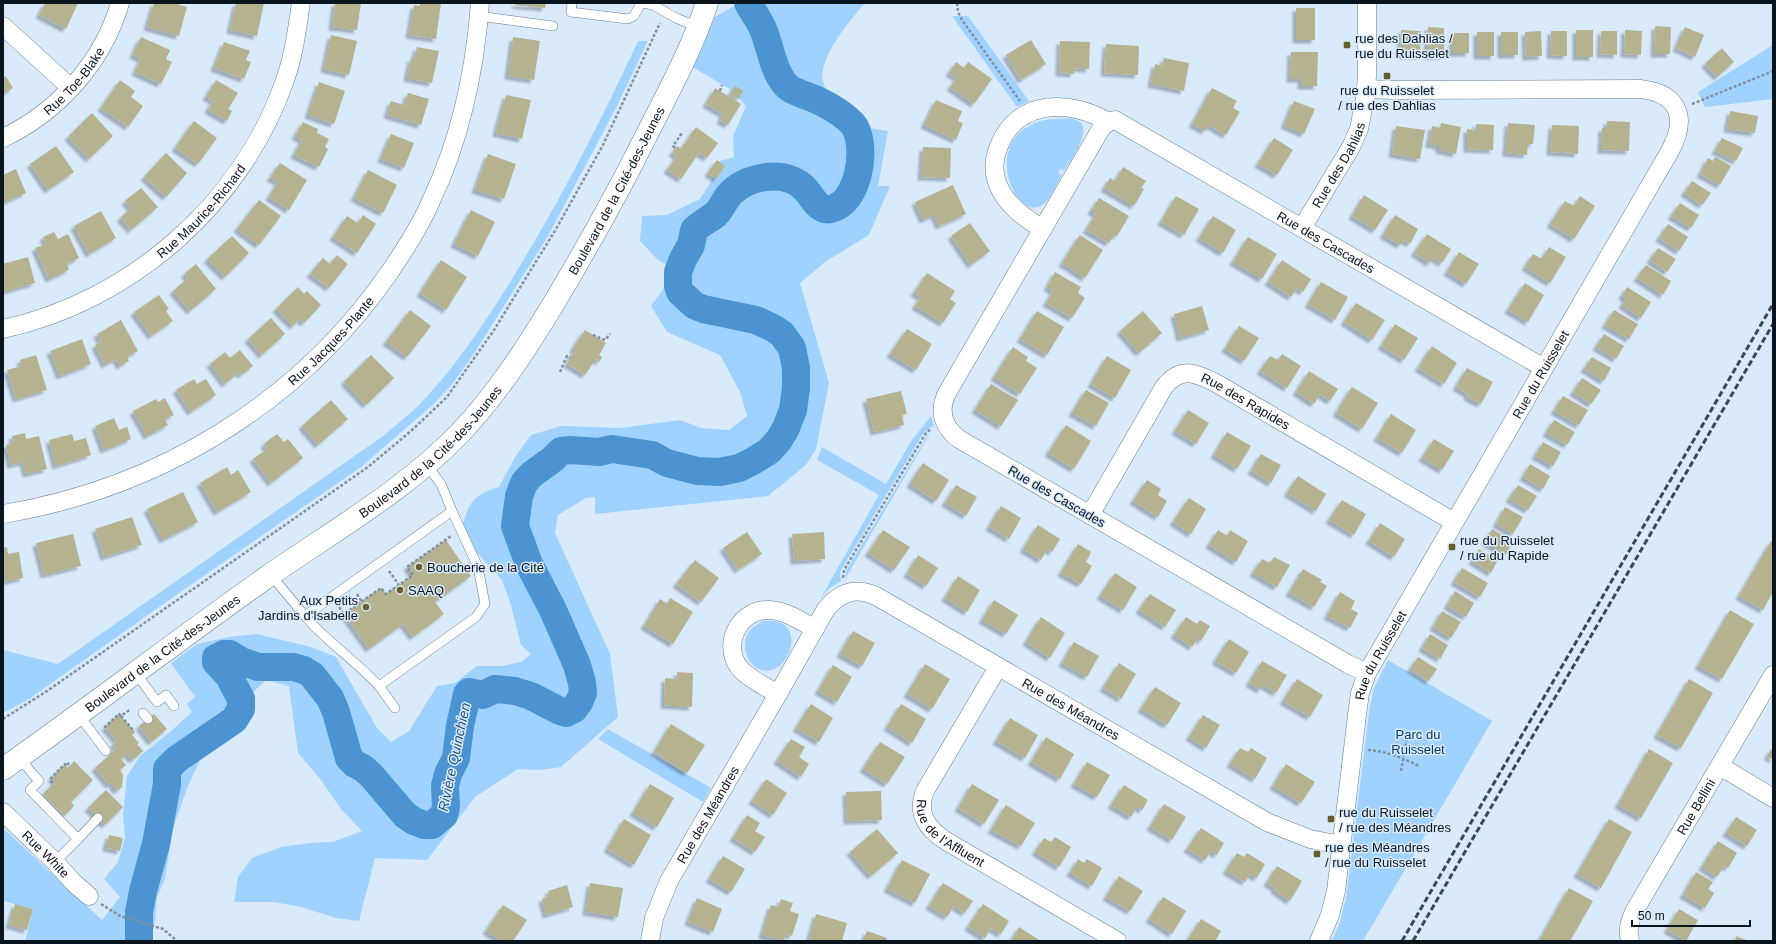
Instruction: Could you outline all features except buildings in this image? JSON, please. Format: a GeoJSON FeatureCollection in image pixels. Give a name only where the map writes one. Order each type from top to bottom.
{"type":"FeatureCollection","features":[{"type":"Feature","properties":{"kind":"main road","name":"Boulevard de la Cité-des-Jeunes"},"geometry":{"type":"LineString","coordinates":[[11,764],[135,672],[271,575],[370,508],[426,464],[460,432],[503,380],[540,326],[614,198],[684,62],[707,3]]}},
{"type":"Feature","properties":{"kind":"street","name":"Rue Toe-Blake"},"geometry":{"type":"LineString","coordinates":[[3,138],[46,113],[71,88],[95,56],[112,24],[120,3]]}},
{"type":"Feature","properties":{"kind":"street","name":"Rue Maurice-Richard"},"geometry":{"type":"LineString","coordinates":[[3,329],[21,325],[63,311],[100,293],[144,266],[171,246],[201,217],[232,180],[259,138],[278,100],[290,65],[300,3]]}},
{"type":"Feature","properties":{"kind":"street","name":"Rue des Dahlias"},"geometry":{"type":"LineString","coordinates":[[1302,228],[1351,147],[1362,118],[1368,76],[1366,3]]}},
{"type":"Feature","properties":{"kind":"street","name":"Rue Jacques-Plante"},"geometry":{"type":"LineString","coordinates":[[3,514],[45,506],[90,494],[138,476],[184,454],[226,430],[269,400],[335,340],[371,298],[396,263],[421,222],[432,200],[451,151],[459,124],[471,66],[479,10]]}},
{"type":"Feature","properties":{"kind":"street"},"geometry":{"type":"LineString","coordinates":[[3,26],[71,88]]}},
{"type":"Feature","properties":{"kind":"street"},"geometry":{"type":"LineString","coordinates":[[1366,89],[1640,89],[1661,94],[1673,104],[1676,110]]}},
{"type":"Feature","properties":{"kind":"street","name":"Rue des Cascades"},"geometry":{"type":"LineString","coordinates":[[1043,229],[1019,212],[1006,198],[1000,188],[994,168],[995,157],[1002,137],[1008,128],[1018,119],[1032,111],[1042,108],[1066,107],[1080,109],[1092,113],[1108,122]]}},
{"type":"Feature","properties":{"kind":"street","name":"Rue du Ruisselet"},"geometry":{"type":"LineString","coordinates":[[1319,941],[1334,902],[1360,693],[1367,673],[1674,143],[1680,123],[1676,110]]}},
{"type":"Feature","properties":{"kind":"street","name":"Rue des Cascades"},"geometry":{"type":"LineString","coordinates":[[1367,673],[1348,664],[959,439],[948,428],[942,413],[947,392],[1095,139],[1108,122],[1116,120],[1122,122],[1544,368]]}},
{"type":"Feature","properties":{"kind":"street","name":"Rue des Rapides"},"geometry":{"type":"LineString","coordinates":[[1090,515],[1164,387],[1173,378],[1186,373],[1200,375],[1214,382],[1454,522]]}},
{"type":"Feature","properties":{"kind":"street","name":"Rue des Méandres"},"geometry":{"type":"LineString","coordinates":[[650,941],[654,918],[669,881],[826,609],[836,598],[848,592],[860,591],[876,596],[1267,822],[1310,840],[1341,845]]}},
{"type":"Feature","properties":{"kind":"street"},"geometry":{"type":"LineString","coordinates":[[778,694],[748,675],[739,666],[733,653],[735,632],[739,625],[748,616],[754,612],[769,609],[785,613],[815,629]]}},
{"type":"Feature","properties":{"kind":"street","name":"Rue de l'Affluent"},"geometry":{"type":"LineString","coordinates":[[998,667],[925,791],[921,802],[923,817],[933,832],[946,842],[1094,935],[1117,941]]}},
{"type":"Feature","properties":{"kind":"street","name":"Rue Bellini"},"geometry":{"type":"LineString","coordinates":[[1630,941],[1628,933],[1635,910],[1773,675]]}},
{"type":"Feature","properties":{"kind":"street"},"geometry":{"type":"LineString","coordinates":[[1720,766],[1773,798]]}},
{"type":"Feature","properties":{"kind":"street","name":"Rue White"},"geometry":{"type":"LineString","coordinates":[[3,812],[53,864],[94,899]]}},
{"type":"Feature","properties":{"kind":"lane"},"geometry":{"type":"LineString","coordinates":[[572,3],[571,12],[628,19],[634,16],[642,3],[653,5],[676,18],[698,27]]}},
{"type":"Feature","properties":{"kind":"lane"},"geometry":{"type":"LineString","coordinates":[[479,10],[553,26]]}},
{"type":"Feature","properties":{"kind":"lane"},"geometry":{"type":"LineString","coordinates":[[379,686],[476,617],[484,606],[484,597],[478,567],[441,484],[426,464]]}},
{"type":"Feature","properties":{"kind":"lane"},"geometry":{"type":"LineString","coordinates":[[305,616],[452,511]]}},
{"type":"Feature","properties":{"kind":"lane"},"geometry":{"type":"LineString","coordinates":[[271,575],[317,629],[366,672],[379,686],[395,708]]}},
{"type":"Feature","properties":{"kind":"lane"},"geometry":{"type":"LineString","coordinates":[[135,672],[157,702],[166,695],[174,706]]}},
{"type":"Feature","properties":{"kind":"lane"},"geometry":{"type":"LineString","coordinates":[[78,714],[106,751]]}},
{"type":"Feature","properties":{"kind":"lane"},"geometry":{"type":"LineString","coordinates":[[11,764],[39,781],[30,790],[78,839]]}},
{"type":"Feature","properties":{"kind":"lane"},"geometry":{"type":"LineString","coordinates":[[53,864],[98,818]]}},
{"type":"Feature","properties":{"kind":"path"},"geometry":{"type":"LineString","coordinates":[[957,3],[958,12],[962,20],[1021,103]]}},
{"type":"Feature","properties":{"kind":"path","name":"Boulevard de la Cité-des-Jeunes"},"geometry":{"type":"LineString","coordinates":[[3,720],[344,484],[411,432],[447,397],[494,330],[556,229],[603,145],[661,22]]}},
{"type":"Feature","properties":{"kind":"path"},"geometry":{"type":"LineString","coordinates":[[1676,110],[1773,70]]}},
{"type":"Feature","properties":{"kind":"path"},"geometry":{"type":"LineString","coordinates":[[720,91],[722,85]]}},
{"type":"Feature","properties":{"kind":"path"},"geometry":{"type":"LineString","coordinates":[[675,148],[673,146],[682,133]]}},
{"type":"Feature","properties":{"kind":"path"},"geometry":{"type":"LineString","coordinates":[[593,335],[605,340],[610,334]]}},
{"type":"Feature","properties":{"kind":"path"},"geometry":{"type":"LineString","coordinates":[[560,372],[567,356],[570,358]]}},
{"type":"Feature","properties":{"kind":"path"},"geometry":{"type":"LineString","coordinates":[[843,581],[842,576],[844,570],[926,433],[934,428]]}},
{"type":"Feature","properties":{"kind":"path"},"geometry":{"type":"LineString","coordinates":[[344,614],[381,588],[386,594],[413,575],[407,567],[446,540]]}},
{"type":"Feature","properties":{"kind":"path"},"geometry":{"type":"LineString","coordinates":[[382,561],[399,585]]}},
{"type":"Feature","properties":{"kind":"path"},"geometry":{"type":"LineString","coordinates":[[102,731],[120,714],[121,716],[133,707]]}},
{"type":"Feature","properties":{"kind":"path"},"geometry":{"type":"LineString","coordinates":[[121,716],[133,730]]}},
{"type":"Feature","properties":{"kind":"path"},"geometry":{"type":"LineString","coordinates":[[1401,771],[1407,738]]}},
{"type":"Feature","properties":{"kind":"path"},"geometry":{"type":"LineString","coordinates":[[1353,748],[1378,751],[1403,758],[1419,766]]}},
{"type":"Feature","properties":{"kind":"path"},"geometry":{"type":"LineString","coordinates":[[50,784],[53,780],[51,778],[64,764],[66,766],[70,762]]}},
{"type":"Feature","properties":{"kind":"path"},"geometry":{"type":"LineString","coordinates":[[53,768],[57,772]]}},
{"type":"Feature","properties":{"kind":"path"},"geometry":{"type":"LineString","coordinates":[[94,899],[120,916],[156,926],[168,933],[177,941]]}},
{"type":"Feature","properties":{"kind":"green space"},"geometry":{"type":"Polygon","coordinates":[[[739,3],[865,3],[852,18],[832,48],[823,68],[822,77],[830,96],[854,126],[888,131],[878,186],[890,186],[869,235],[825,262],[800,283],[829,383],[816,449],[806,465],[768,496],[595,514],[595,497],[586,498],[558,515],[555,533],[610,654],[618,717],[561,767],[540,770],[518,769],[475,797],[427,860],[375,858],[359,921],[336,918],[301,907],[274,902],[234,902],[238,877],[252,858],[281,847],[310,843],[333,842],[362,831],[341,809],[321,780],[298,753],[289,686],[266,680],[249,696],[253,709],[235,735],[203,754],[188,786],[173,828],[165,879],[157,897],[151,941],[25,941],[33,909],[3,901],[3,828],[102,920],[120,897],[104,879],[118,862],[125,837],[123,814],[127,776],[140,756],[192,712],[187,704],[195,697],[171,663],[197,644],[229,637],[257,634],[311,647],[336,657],[377,728],[391,742],[409,731],[437,686],[455,683],[477,666],[502,666],[521,662],[531,654],[521,645],[511,605],[502,580],[470,545],[462,526],[470,505],[478,496],[499,487],[515,457],[531,435],[561,426],[621,428],[680,420],[701,428],[729,430],[747,416],[740,392],[720,355],[667,332],[651,306],[677,270],[658,260],[640,241],[642,216],[667,215],[700,199],[711,182],[717,162],[734,157],[733,136],[746,106],[730,89],[689,65],[706,22],[739,3]]]}},
{"type":"Feature","properties":{"kind":"green space"},"geometry":{"type":"Polygon","coordinates":[[[952,16],[968,16],[1029,101],[1017,107],[952,16]]]}},
{"type":"Feature","properties":{"kind":"green space"},"geometry":{"type":"Polygon","coordinates":[[[638,41],[648,41],[615,110],[548,236],[475,352],[453,383],[434,404],[361,467],[29,699],[3,713],[3,650],[58,664],[383,436],[420,404],[447,374],[471,342],[532,246],[610,101],[638,41]]]}},
{"type":"Feature","properties":{"kind":"green space"},"geometry":{"type":"Polygon","coordinates":[[[1773,45],[1773,99],[1705,107],[1698,92],[1773,45]]]}},
{"type":"Feature","properties":{"kind":"green space"},"geometry":{"type":"Polygon","coordinates":[[[1051,119],[1073,119],[1080,122],[1083,128],[1083,134],[1077,151],[1064,171],[1060,169],[1058,173],[1062,175],[1049,198],[1044,204],[1033,207],[1022,202],[1013,190],[1008,174],[1007,157],[1013,140],[1027,127],[1051,119]]]}},
{"type":"Feature","properties":{"kind":"green space"},"geometry":{"type":"Polygon","coordinates":[[[931,416],[934,426],[925,431],[921,437],[840,572],[841,581],[830,588],[822,596],[879,495],[817,460],[822,447],[886,484],[912,440],[931,416]]]}},
{"type":"Feature","properties":{"kind":"green space"},"geometry":{"type":"Polygon","coordinates":[[[929,435],[845,579],[846,571],[929,435]]]}},
{"type":"Feature","properties":{"kind":"green space"},"geometry":{"type":"Polygon","coordinates":[[[763,621],[779,622],[788,628],[791,638],[790,649],[786,659],[778,667],[768,671],[757,668],[753,665],[745,650],[745,639],[747,634],[750,630],[763,621]]]}},
{"type":"Feature","properties":{"kind":"green space","name":"Parc du Ruisselet"},"geometry":{"type":"Polygon","coordinates":[[[1388,660],[1492,721],[1363,941],[1332,941],[1340,922],[1346,898],[1369,712],[1374,688],[1388,660]]]}},
{"type":"Feature","properties":{"kind":"green space"},"geometry":{"type":"Polygon","coordinates":[[[608,729],[711,788],[703,802],[598,739],[608,729]]]}},
{"type":"Feature","properties":{"kind":"waterway","name":"Rivière Quinchien"},"geometry":{"type":"LineString","coordinates":[[139,941],[139,912],[143,891],[156,844],[167,784],[167,769],[177,759],[234,720],[241,709],[241,699],[229,676],[216,662],[216,658],[224,654],[230,654],[241,661],[258,667],[293,667],[304,670],[312,675],[330,698],[336,712],[349,758],[371,775],[405,815],[424,825],[432,825],[444,815],[446,807],[445,786],[448,774],[456,758],[460,726],[467,694],[469,692],[483,695],[495,689],[515,691],[531,696],[566,713],[574,709],[583,693],[577,665],[553,610],[529,564],[515,526],[519,496],[524,483],[531,475],[553,459],[561,451],[570,450],[599,452],[612,449],[652,455],[667,463],[697,471],[720,472],[739,468],[753,461],[769,451],[779,440],[786,428],[793,410],[796,388],[796,368],[792,348],[782,334],[756,320],[703,309],[694,305],[680,292],[678,285],[678,272],[691,245],[694,230],[716,214],[730,194],[740,186],[759,178],[779,177],[789,179],[798,183],[806,190],[819,206],[831,209],[841,204],[854,186],[858,174],[860,148],[859,137],[851,122],[834,109],[788,87],[783,81],[776,68],[760,22],[748,3]]}},
{"type":"Feature","properties":{"kind":"railway"},"geometry":{"type":"LineString","coordinates":[[1402,941],[1773,304]]}},
{"type":"Feature","properties":{"kind":"railway"},"geometry":{"type":"LineString","coordinates":[[1413,941],[1773,324]]}},
{"type":"Feature","properties":{"kind":"place","name":"rue des Dahlias / rue du Ruisselet"},"geometry":{"type":"Point","coordinates":[1347,45]}},
{"type":"Feature","properties":{"kind":"place","name":"rue du Ruisselet / rue des Dahlias"},"geometry":{"type":"Point","coordinates":[1387,76]}},
{"type":"Feature","properties":{"kind":"place","name":"rue du Ruisselet / rue du Rapide"},"geometry":{"type":"Point","coordinates":[1452,547]}},
{"type":"Feature","properties":{"kind":"place","name":"Boucherie de la Cité"},"geometry":{"type":"Point","coordinates":[419,567]}},
{"type":"Feature","properties":{"kind":"place","name":"SAAQ"},"geometry":{"type":"Point","coordinates":[400,590]}},
{"type":"Feature","properties":{"kind":"place","name":"Aux Petits Jardins d'Isabelle"},"geometry":{"type":"Point","coordinates":[366,607]}},
{"type":"Feature","properties":{"kind":"place","name":"rue du Ruisselet / rue des Méandres"},"geometry":{"type":"Point","coordinates":[1331,819]}},
{"type":"Feature","properties":{"kind":"place","name":"rue des Méandres / rue du Ruisselet"},"geometry":{"type":"Point","coordinates":[1317,854]}}]}
